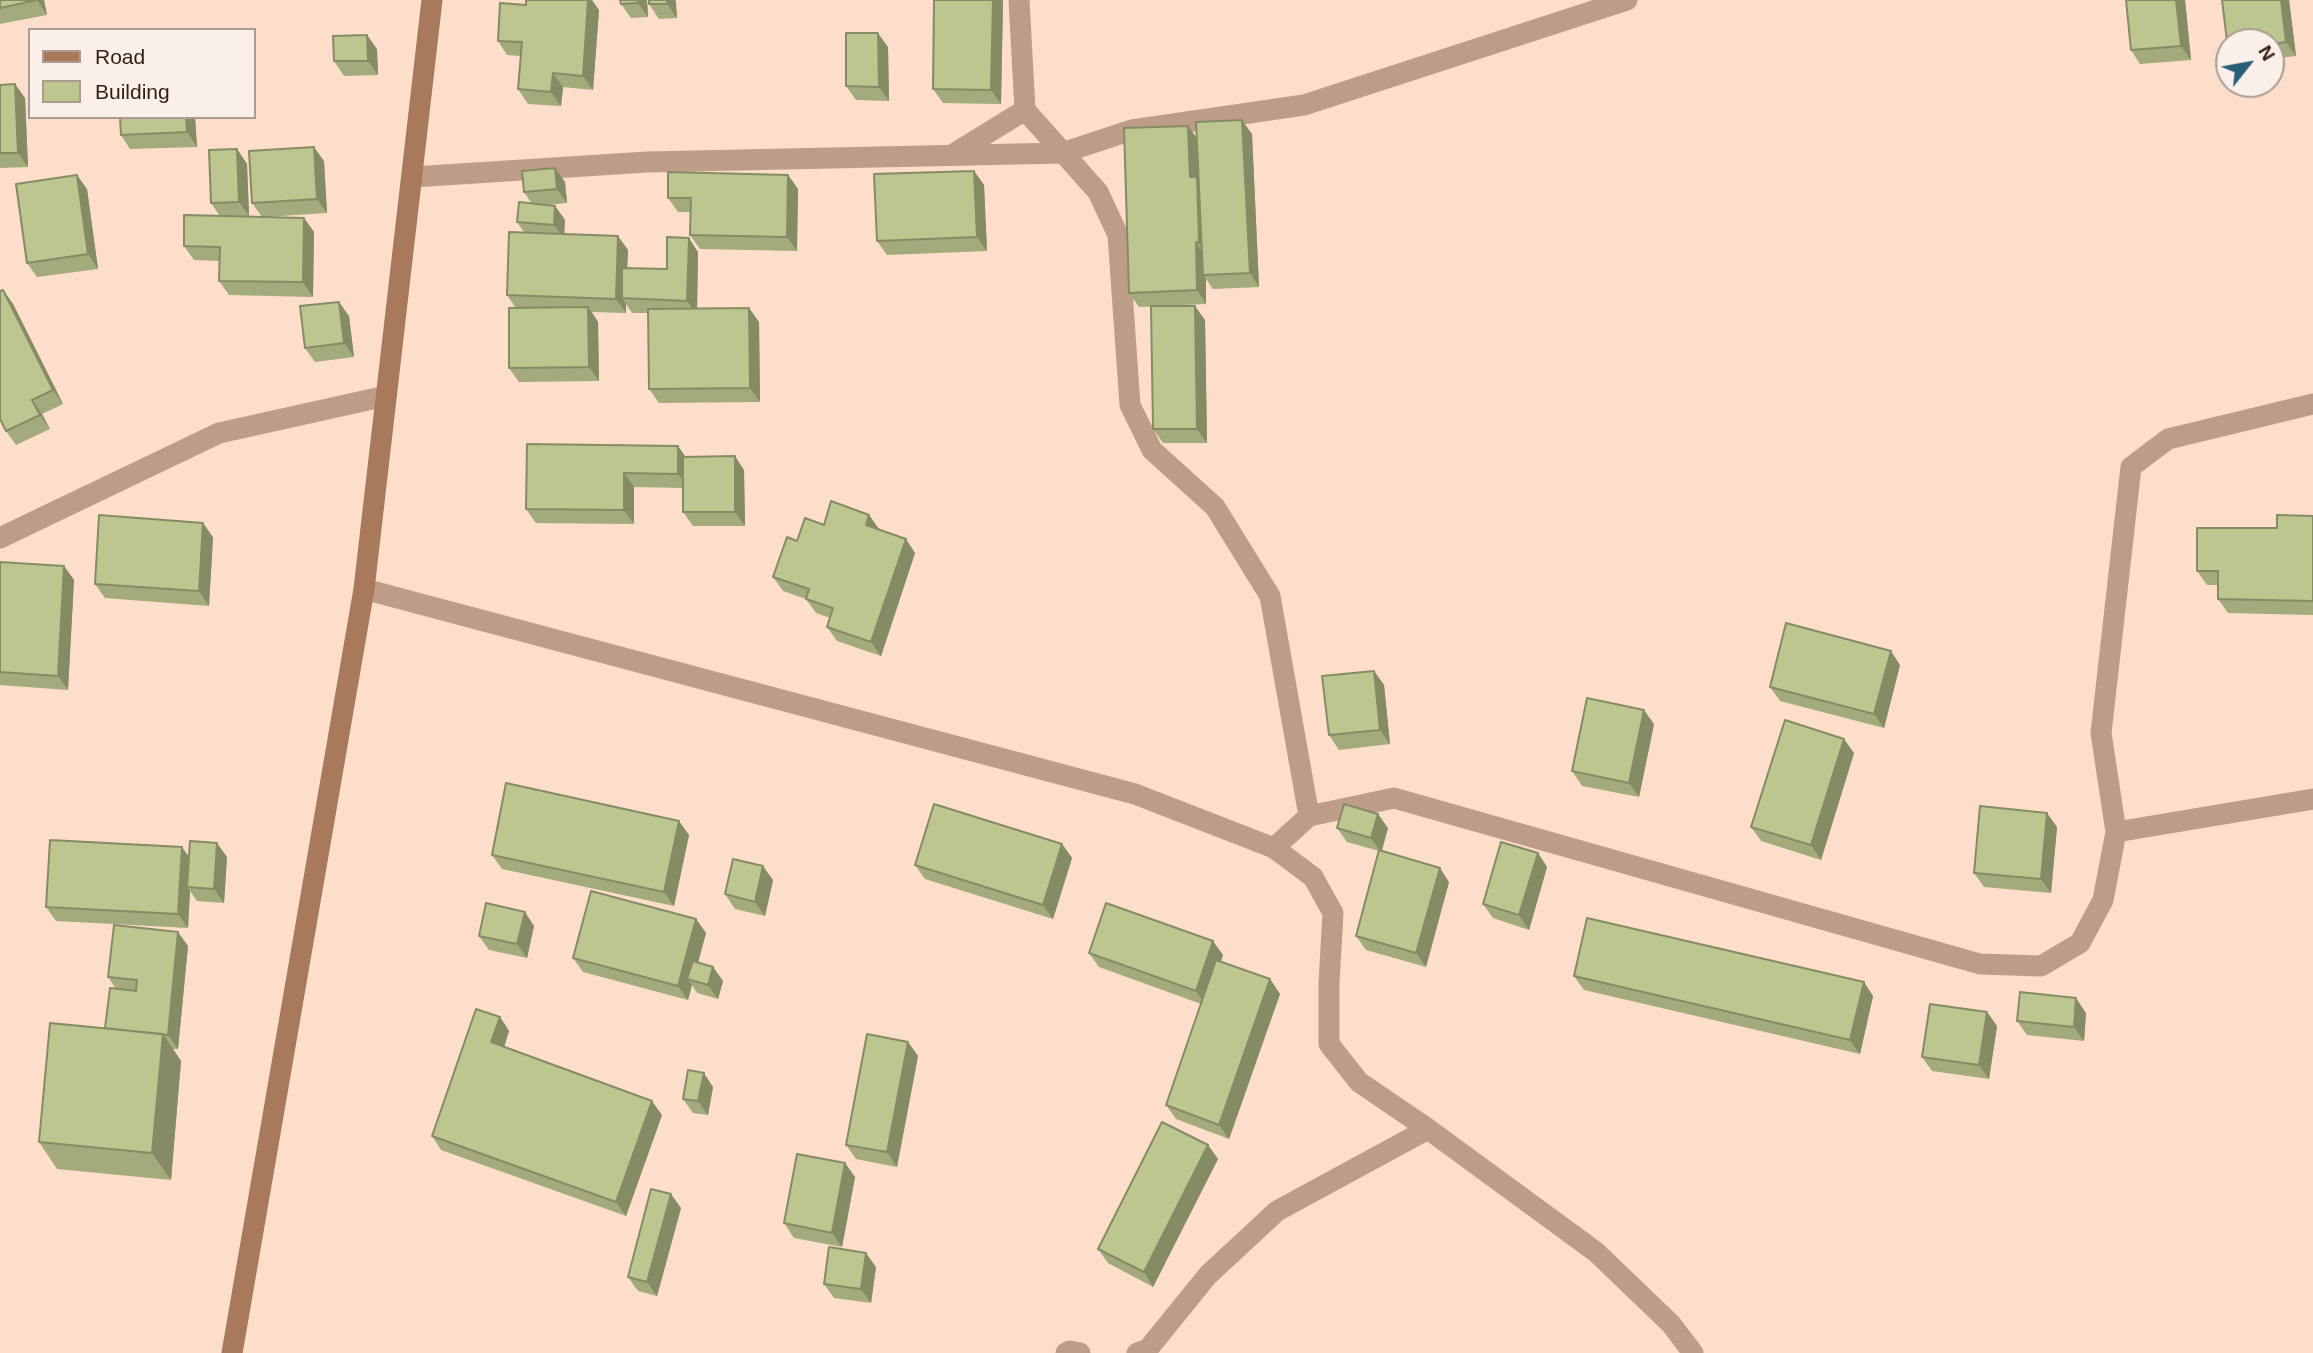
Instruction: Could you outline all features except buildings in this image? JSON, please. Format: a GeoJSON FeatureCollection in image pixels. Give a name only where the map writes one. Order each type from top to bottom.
{"type":"FeatureCollection","features":[{"type":"Feature","properties":{"kind":"main road"},"geometry":{"type":"LineString","coordinates":[[232,1353],[364,589],[432,0]]}},
{"type":"Feature","properties":{"kind":"street"},"geometry":{"type":"LineString","coordinates":[[1018,0],[1025,110],[1098,192],[1118,235],[1130,405],[1152,450],[1215,508],[1270,596],[1309,816]]}},
{"type":"Feature","properties":{"kind":"street"},"geometry":{"type":"LineString","coordinates":[[413,177],[647,163],[1062,153],[1132,130],[1304,105],[1627,0]]}},
{"type":"Feature","properties":{"kind":"street"},"geometry":{"type":"LineString","coordinates":[[950,156],[1025,110]]}},
{"type":"Feature","properties":{"kind":"street"},"geometry":{"type":"LineString","coordinates":[[0,538],[219,433],[386,396]]}},
{"type":"Feature","properties":{"kind":"street"},"geometry":{"type":"LineString","coordinates":[[1275,848],[1309,816],[1394,798],[1980,964],[2041,966],[2080,943],[2103,900],[2116,832],[2101,733],[2131,467],[2168,439],[2313,404]]}},
{"type":"Feature","properties":{"kind":"street"},"geometry":{"type":"LineString","coordinates":[[364,589],[1135,794],[1275,848],[1313,877],[1333,913],[1329,1044],[1359,1082],[1429,1129],[1597,1252],[1671,1324],[1693,1353]]}},
{"type":"Feature","properties":{"kind":"street"},"geometry":{"type":"LineString","coordinates":[[2116,832],[2313,799]]}},
{"type":"Feature","properties":{"kind":"street"},"geometry":{"type":"LineString","coordinates":[[1137,1353],[1148,1349],[1208,1275],[1277,1211],[1429,1129]]}},
{"type":"Feature","properties":{"kind":"street"},"geometry":{"type":"LineString","coordinates":[[1066,1353],[1080,1353]]}}]}
